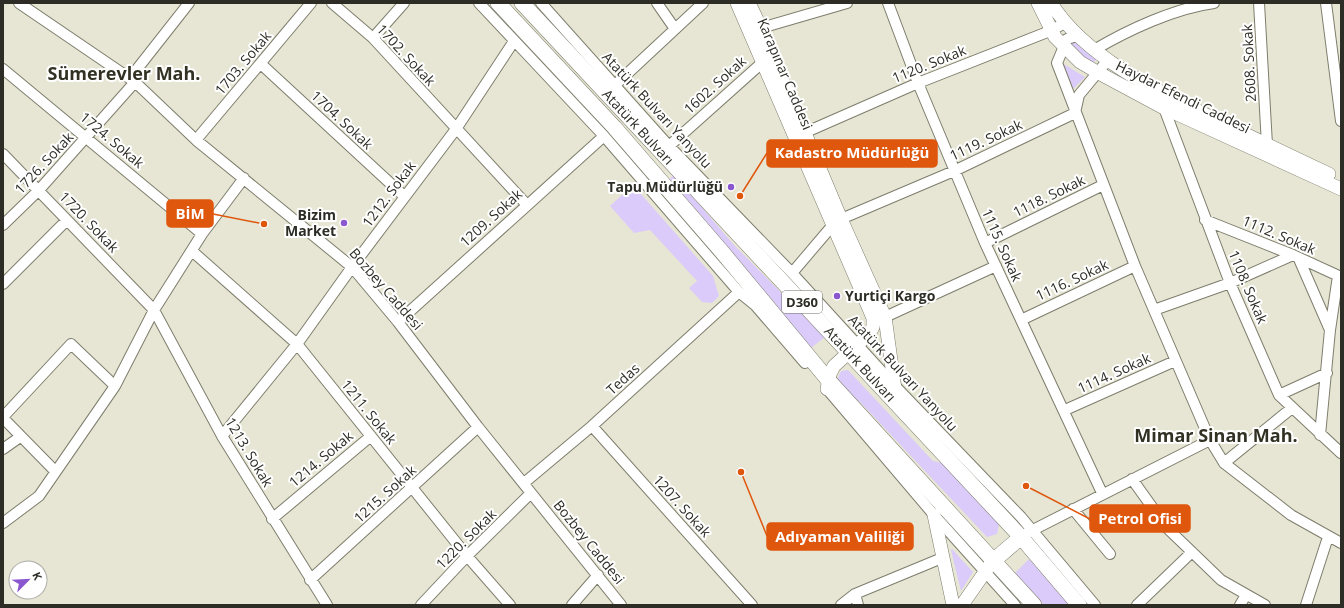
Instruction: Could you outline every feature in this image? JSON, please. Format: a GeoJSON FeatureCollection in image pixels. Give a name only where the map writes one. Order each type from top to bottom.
{"type":"FeatureCollection","features":[{"type":"Feature","properties":{"kind":"highway","name":"Atatürk Bulvarı"},"geometry":{"type":"LineString","coordinates":[[498,3],[614,127],[723,253],[828,385],[988,567],[1034,605]]}},
{"type":"Feature","properties":{"kind":"highway","name":"Atatürk Bulvarı"},"geometry":{"type":"LineString","coordinates":[[522,3],[853,349],[897,404],[1026,533],[1079,605]]}},
{"type":"Feature","properties":{"kind":"highway"},"geometry":{"type":"LineString","coordinates":[[988,567],[1026,533]]}},
{"type":"Feature","properties":{"kind":"main road","name":"Karapınar Caddesi"},"geometry":{"type":"LineString","coordinates":[[737,3],[837,223],[885,317],[897,404]]}},
{"type":"Feature","properties":{"kind":"main road","name":"Karapınar Caddesi"},"geometry":{"type":"LineString","coordinates":[[749,3],[761,28],[804,133],[874,318],[870,333],[834,366],[828,385]]}},
{"type":"Feature","properties":{"kind":"main road","name":"Haydar Efendi Caddesi"},"geometry":{"type":"LineString","coordinates":[[1038,3],[1050,31],[1080,62],[1164,108],[1341,189]]}},
{"type":"Feature","properties":{"kind":"main road","name":"Haydar Efendi Caddesi"},"geometry":{"type":"LineString","coordinates":[[1051,3],[1065,23],[1077,36],[1108,60],[1172,98],[1341,180]]}},
{"type":"Feature","properties":{"kind":"main road"},"geometry":{"type":"LineString","coordinates":[[934,515],[953,605]]}},
{"type":"Feature","properties":{"kind":"main road"},"geometry":{"type":"LineString","coordinates":[[962,605],[988,567]]}},
{"type":"Feature","properties":{"kind":"street","name":"1703. Sokak"},"geometry":{"type":"LineString","coordinates":[[196,140],[311,3]]}},
{"type":"Feature","properties":{"kind":"street","name":"1702. Sokak"},"geometry":{"type":"LineString","coordinates":[[332,3],[373,38],[527,205]]}},
{"type":"Feature","properties":{"kind":"street"},"geometry":{"type":"LineString","coordinates":[[373,38],[404,3]]}},
{"type":"Feature","properties":{"kind":"street"},"geometry":{"type":"LineString","coordinates":[[479,3],[604,136],[739,292],[755,305],[828,385],[934,515],[988,567],[1015,605]]}},
{"type":"Feature","properties":{"kind":"street","name":"Atatürk Bulvarı Yanyolu"},"geometry":{"type":"LineString","coordinates":[[541,3],[669,146],[792,273],[853,349],[895,386],[1026,533],[1095,605]]}},
{"type":"Feature","properties":{"kind":"street"},"geometry":{"type":"LineString","coordinates":[[657,3],[675,29]]}},
{"type":"Feature","properties":{"kind":"street"},"geometry":{"type":"LineString","coordinates":[[614,86],[703,3]]}},
{"type":"Feature","properties":{"kind":"street"},"geometry":{"type":"LineString","coordinates":[[761,28],[827,5],[847,3]]}},
{"type":"Feature","properties":{"kind":"street","name":"1115. Sokak"},"geometry":{"type":"LineString","coordinates":[[888,3],[918,83],[954,171],[996,266],[1065,410],[1102,494]]}},
{"type":"Feature","properties":{"kind":"street"},"geometry":{"type":"LineString","coordinates":[[1094,50],[1110,40],[1165,16],[1214,3]]}},
{"type":"Feature","properties":{"kind":"street","name":"2608. Sokak"},"geometry":{"type":"LineString","coordinates":[[1259,3],[1267,145]]}},
{"type":"Feature","properties":{"kind":"street"},"geometry":{"type":"LineString","coordinates":[[1326,3],[1341,121]]}},
{"type":"Feature","properties":{"kind":"street","name":"Bozbey Caddesi"},"geometry":{"type":"LineString","coordinates":[[22,4],[133,80],[196,140],[352,267],[398,322],[478,427],[621,605]]}},
{"type":"Feature","properties":{"kind":"street","name":"1726. Sokak"},"geometry":{"type":"LineString","coordinates":[[3,225],[39,190],[87,137],[133,80],[185,4]]}},
{"type":"Feature","properties":{"kind":"street","name":"1120. Sokak"},"geometry":{"type":"LineString","coordinates":[[804,133],[918,83],[1050,31],[1065,23]]}},
{"type":"Feature","properties":{"kind":"street"},"geometry":{"type":"LineString","coordinates":[[1077,36],[1067,39],[1057,63],[1135,266],[1210,440],[1224,463],[1291,515],[1341,543]]}},
{"type":"Feature","properties":{"kind":"street","name":"1212. Sokak"},"geometry":{"type":"LineString","coordinates":[[222,436],[297,344],[404,196],[456,129],[514,41]]}},
{"type":"Feature","properties":{"kind":"street"},"geometry":{"type":"LineString","coordinates":[[1076,114],[1079,95],[1108,60]]}},
{"type":"Feature","properties":{"kind":"street","name":"1602. Sokak"},"geometry":{"type":"LineString","coordinates":[[669,146],[763,62]]}},
{"type":"Feature","properties":{"kind":"street","name":"1704. Sokak"},"geometry":{"type":"LineString","coordinates":[[261,64],[404,196]]}},
{"type":"Feature","properties":{"kind":"street","name":"1724. Sokak"},"geometry":{"type":"LineString","coordinates":[[3,69],[87,137],[202,234]]}},
{"type":"Feature","properties":{"kind":"street","name":"1108. Sokak"},"geometry":{"type":"LineString","coordinates":[[1164,108],[1230,283],[1279,394],[1341,453]]}},
{"type":"Feature","properties":{"kind":"street","name":"1119. Sokak"},"geometry":{"type":"LineString","coordinates":[[837,223],[954,171],[1076,114]]}},
{"type":"Feature","properties":{"kind":"street","name":"1209. Sokak"},"geometry":{"type":"LineString","coordinates":[[398,322],[604,136]]}},
{"type":"Feature","properties":{"kind":"street","name":"1720. Sokak"},"geometry":{"type":"LineString","coordinates":[[5,159],[39,190],[154,310]]}},
{"type":"Feature","properties":{"kind":"street"},"geometry":{"type":"LineString","coordinates":[[3,523],[39,496],[115,386],[154,310],[202,234],[244,178]]}},
{"type":"Feature","properties":{"kind":"street","name":"1118. Sokak"},"geometry":{"type":"LineString","coordinates":[[986,243],[1103,184]]}},
{"type":"Feature","properties":{"kind":"street"},"geometry":{"type":"LineString","coordinates":[[3,284],[67,220]]}},
{"type":"Feature","properties":{"kind":"street","name":"1112. Sokak"},"geometry":{"type":"LineString","coordinates":[[1205,220],[1296,257],[1340,277]]}},
{"type":"Feature","properties":{"kind":"street"},"geometry":{"type":"LineString","coordinates":[[792,273],[837,223]]}},
{"type":"Feature","properties":{"kind":"street","name":"1211. Sokak"},"geometry":{"type":"LineString","coordinates":[[192,251],[297,344],[412,489],[467,556],[510,605]]}},
{"type":"Feature","properties":{"kind":"street"},"geometry":{"type":"LineString","coordinates":[[1154,310],[1230,283],[1296,257],[1330,330]]}},
{"type":"Feature","properties":{"kind":"street"},"geometry":{"type":"LineString","coordinates":[[885,317],[996,266]]}},
{"type":"Feature","properties":{"kind":"street","name":"1116. Sokak"},"geometry":{"type":"LineString","coordinates":[[1021,320],[1135,266]]}},
{"type":"Feature","properties":{"kind":"street"},"geometry":{"type":"LineString","coordinates":[[1320,434],[1330,330],[1340,277]]}},
{"type":"Feature","properties":{"kind":"street","name":"Tedas"},"geometry":{"type":"LineString","coordinates":[[524,483],[592,426],[739,292]]}},
{"type":"Feature","properties":{"kind":"street","name":"1213. Sokak"},"geometry":{"type":"LineString","coordinates":[[154,310],[222,436],[272,519],[327,605]]}},
{"type":"Feature","properties":{"kind":"street"},"geometry":{"type":"LineString","coordinates":[[55,471],[20,437],[3,417],[71,344],[115,386]]}},
{"type":"Feature","properties":{"kind":"street","name":"1114. Sokak"},"geometry":{"type":"LineString","coordinates":[[1065,410],[1175,361]]}},
{"type":"Feature","properties":{"kind":"street"},"geometry":{"type":"LineString","coordinates":[[1279,394],[1327,373]]}},
{"type":"Feature","properties":{"kind":"street"},"geometry":{"type":"LineString","coordinates":[[1224,463],[1292,408]]}},
{"type":"Feature","properties":{"kind":"street","name":"1207. Sokak"},"geometry":{"type":"LineString","coordinates":[[592,426],[752,605]]}},
{"type":"Feature","properties":{"kind":"street","name":"1215. Sokak"},"geometry":{"type":"LineString","coordinates":[[310,580],[412,489],[478,427]]}},
{"type":"Feature","properties":{"kind":"street","name":"1214. Sokak"},"geometry":{"type":"LineString","coordinates":[[272,519],[370,436]]}},
{"type":"Feature","properties":{"kind":"street"},"geometry":{"type":"LineString","coordinates":[[3,448],[20,437]]}},
{"type":"Feature","properties":{"kind":"street"},"geometry":{"type":"LineString","coordinates":[[1026,533],[1210,440]]}},
{"type":"Feature","properties":{"kind":"street"},"geometry":{"type":"LineString","coordinates":[[1132,479],[1167,528],[1221,580],[1265,605]]}},
{"type":"Feature","properties":{"kind":"street","name":"1220. Sokak"},"geometry":{"type":"LineString","coordinates":[[421,605],[467,556],[532,493]]}},
{"type":"Feature","properties":{"kind":"street"},"geometry":{"type":"LineString","coordinates":[[1073,509],[1110,554]]}},
{"type":"Feature","properties":{"kind":"street"},"geometry":{"type":"LineString","coordinates":[[1306,605],[1328,537]]}},
{"type":"Feature","properties":{"kind":"street"},"geometry":{"type":"LineString","coordinates":[[1136,605],[1192,552]]}},
{"type":"Feature","properties":{"kind":"street"},"geometry":{"type":"LineString","coordinates":[[841,605],[855,594],[942,558]]}},
{"type":"Feature","properties":{"kind":"street"},"geometry":{"type":"LineString","coordinates":[[572,605],[598,575]]}},
{"type":"Feature","properties":{"kind":"street"},"geometry":{"type":"LineString","coordinates":[[855,594],[858,605]]}},
{"type":"Feature","properties":{"kind":"street"},"geometry":{"type":"LineString","coordinates":[[1240,605],[1246,595]]}},
{"type":"Feature","properties":{"kind":"shaded area"},"geometry":{"type":"Polygon","coordinates":[[[1075,42],[1097,58],[1091,67],[1068,44],[1075,42]]]}},
{"type":"Feature","properties":{"kind":"shaded area"},"geometry":{"type":"Polygon","coordinates":[[[1062,63],[1085,77],[1073,89],[1062,63]]]}},
{"type":"Feature","properties":{"kind":"shaded area"},"geometry":{"type":"Polygon","coordinates":[[[674,175],[735,246],[825,337],[811,348],[670,179],[674,175]]]}},
{"type":"Feature","properties":{"kind":"shaded area"},"geometry":{"type":"Polygon","coordinates":[[[633,185],[713,276],[719,296],[712,303],[702,302],[689,288],[697,281],[650,230],[634,233],[610,206],[633,185]]]}},
{"type":"Feature","properties":{"kind":"shaded area"},"geometry":{"type":"Polygon","coordinates":[[[848,370],[933,461],[942,463],[999,524],[997,534],[987,537],[860,402],[853,398],[837,380],[841,371],[848,370]]]}},
{"type":"Feature","properties":{"kind":"shaded area"},"geometry":{"type":"Polygon","coordinates":[[[952,549],[973,572],[961,591],[951,550],[952,549]]]}},
{"type":"Feature","properties":{"kind":"shaded area"},"geometry":{"type":"Polygon","coordinates":[[[1029,559],[1070,605],[1044,605],[1015,573],[1029,559]]]}},
{"type":"Feature","properties":{"kind":"place","name":"Tapu Müdürlüğü"},"geometry":{"type":"Point","coordinates":[731,187]}},
{"type":"Feature","properties":{"kind":"place","name":"Kadastro Müdürlüğü"},"geometry":{"type":"Point","coordinates":[740,196]}},
{"type":"Feature","properties":{"kind":"place","name":"Bizim Market"},"geometry":{"type":"Point","coordinates":[344,223]}},
{"type":"Feature","properties":{"kind":"place","name":"BİM"},"geometry":{"type":"Point","coordinates":[264,224]}},
{"type":"Feature","properties":{"kind":"place","name":"Yurtiçi Kargo"},"geometry":{"type":"Point","coordinates":[837,296]}},
{"type":"Feature","properties":{"kind":"place","name":"Adıyaman Valiliği"},"geometry":{"type":"Point","coordinates":[741,472]}},
{"type":"Feature","properties":{"kind":"place","name":"Petrol Ofisi"},"geometry":{"type":"Point","coordinates":[1026,486]}},
{"type":"Feature","properties":{"kind":"district","name":"Sümerevler Mah."},"geometry":{"type":"Point","coordinates":[124,74]}},
{"type":"Feature","properties":{"kind":"district","name":"Mimar Sinan Mah."},"geometry":{"type":"Point","coordinates":[1216,436]}}]}
